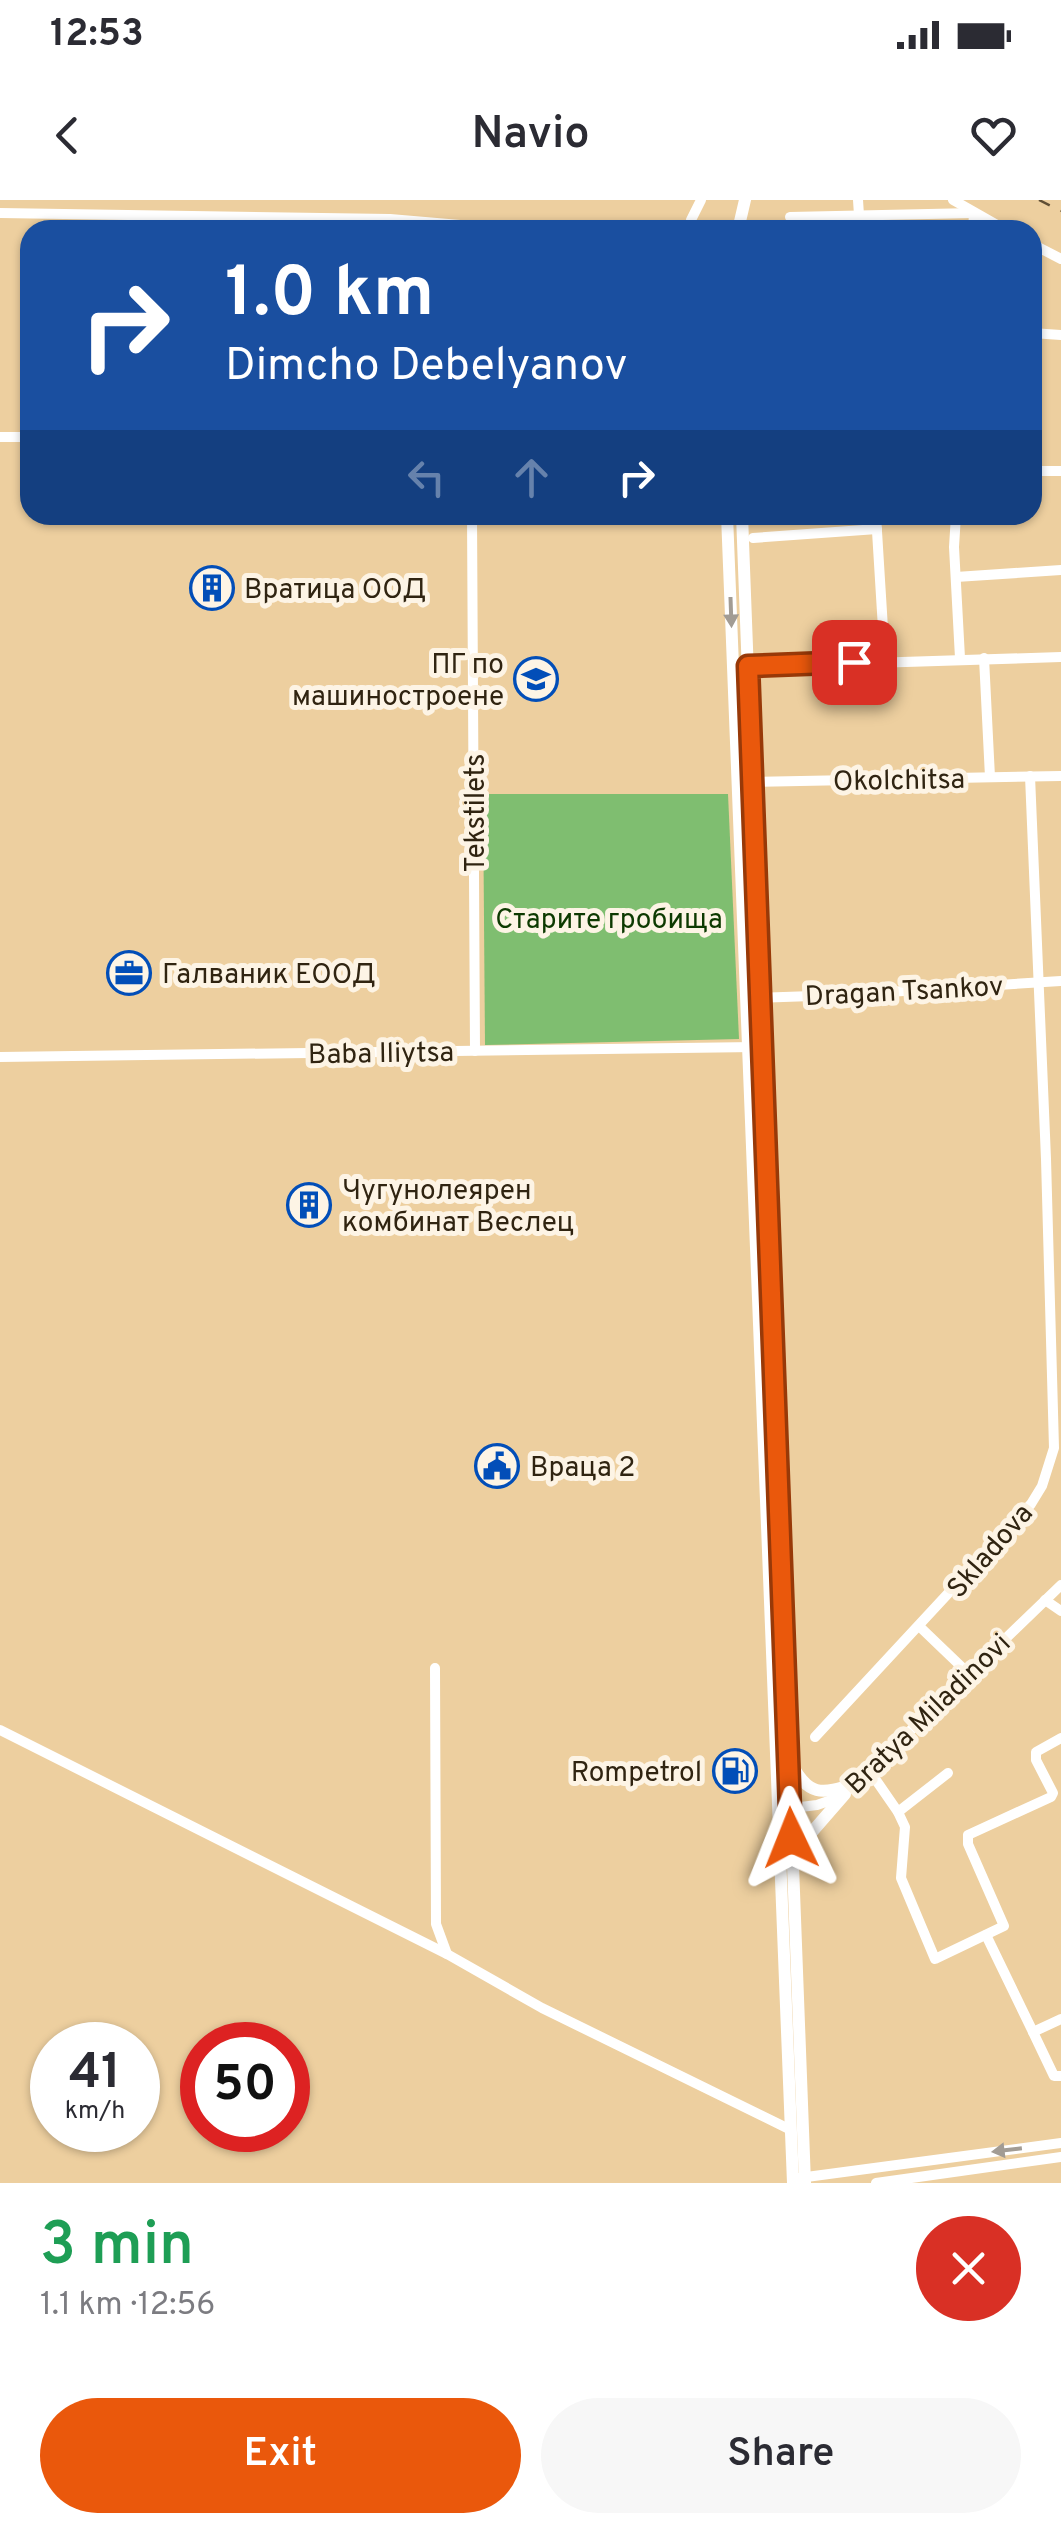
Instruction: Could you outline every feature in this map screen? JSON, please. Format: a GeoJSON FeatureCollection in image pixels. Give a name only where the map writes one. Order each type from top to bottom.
{"type":"FeatureCollection","features":[{"type":"Feature","properties":{"kind":"main road"},"geometry":{"type":"LineString","coordinates":[[728,525],[745,782],[784,1809],[791,2130],[799,2180]]}},
{"type":"Feature","properties":{"kind":"main road"},"geometry":{"type":"LineString","coordinates":[[742,525],[748,666],[745,782]]}},
{"type":"Feature","properties":{"kind":"main road"},"geometry":{"type":"LineString","coordinates":[[755,1047],[788,1756],[784,1809],[792,1868],[799,2180]]}},
{"type":"Feature","properties":{"kind":"main road"},"geometry":{"type":"LineString","coordinates":[[788,1756],[803,1783],[816,1791],[832,1791],[856,1783]]}},
{"type":"Feature","properties":{"kind":"main road"},"geometry":{"type":"LineString","coordinates":[[792,1868],[805,1840],[844,1794]]}},
{"type":"Feature","properties":{"kind":"street"},"geometry":{"type":"LineString","coordinates":[[858,200],[859,220]]}},
{"type":"Feature","properties":{"kind":"street"},"geometry":{"type":"LineString","coordinates":[[953,200],[986,220]]}},
{"type":"Feature","properties":{"kind":"street"},"geometry":{"type":"LineString","coordinates":[[0,213],[250,220]]}},
{"type":"Feature","properties":{"kind":"street"},"geometry":{"type":"LineString","coordinates":[[790,217],[974,214]]}},
{"type":"Feature","properties":{"kind":"street"},"geometry":{"type":"LineString","coordinates":[[974,214],[974,220]]}},
{"type":"Feature","properties":{"kind":"street","name":"Tekstilets"},"geometry":{"type":"LineString","coordinates":[[472,525],[475,1051]]}},
{"type":"Feature","properties":{"kind":"street"},"geometry":{"type":"LineString","coordinates":[[877,525],[885,662]]}},
{"type":"Feature","properties":{"kind":"street"},"geometry":{"type":"LineString","coordinates":[[956,525],[960,658]]}},
{"type":"Feature","properties":{"kind":"street"},"geometry":{"type":"LineString","coordinates":[[753,538],[877,530]]}},
{"type":"Feature","properties":{"kind":"street"},"geometry":{"type":"LineString","coordinates":[[956,577],[1061,570]]}},
{"type":"Feature","properties":{"kind":"street"},"geometry":{"type":"LineString","coordinates":[[748,666],[1061,656]]}},
{"type":"Feature","properties":{"kind":"street"},"geometry":{"type":"LineString","coordinates":[[984,658],[990,777]]}},
{"type":"Feature","properties":{"kind":"street","name":"Skladova"},"geometry":{"type":"LineString","coordinates":[[815,1737],[1031,1504],[1042,1486],[1054,1448],[1030,776]]}},
{"type":"Feature","properties":{"kind":"street","name":"Okolchitsa"},"geometry":{"type":"LineString","coordinates":[[745,782],[1061,776]]}},
{"type":"Feature","properties":{"kind":"street","name":"Dragan Tsankov"},"geometry":{"type":"LineString","coordinates":[[753,998],[1061,981]]}},
{"type":"Feature","properties":{"kind":"street","name":"Baba Iliytsa"},"geometry":{"type":"LineString","coordinates":[[0,1057],[755,1047]]}},
{"type":"Feature","properties":{"kind":"street","name":"Bratya Miladinovi"},"geometry":{"type":"LineString","coordinates":[[784,1809],[824,1804],[844,1794],[1061,1585]]}},
{"type":"Feature","properties":{"kind":"street"},"geometry":{"type":"LineString","coordinates":[[1045,1600],[1061,1611]]}},
{"type":"Feature","properties":{"kind":"street"},"geometry":{"type":"LineString","coordinates":[[920,1627],[969,1674]]}},
{"type":"Feature","properties":{"kind":"street"},"geometry":{"type":"LineString","coordinates":[[435,1668],[436,1924],[447,1954]]}},
{"type":"Feature","properties":{"kind":"street"},"geometry":{"type":"LineString","coordinates":[[0,1730],[447,1954],[542,2008],[791,2130]]}},
{"type":"Feature","properties":{"kind":"street"},"geometry":{"type":"LineString","coordinates":[[869,1770],[905,1827],[902,1878],[935,1959],[1004,1926],[968,1844],[968,1835],[1051,1797],[1036,1752],[1061,1738]]}},
{"type":"Feature","properties":{"kind":"street"},"geometry":{"type":"LineString","coordinates":[[898,1812],[948,1773]]}},
{"type":"Feature","properties":{"kind":"street"},"geometry":{"type":"LineString","coordinates":[[986,1935],[1054,2076],[1061,2076]]}},
{"type":"Feature","properties":{"kind":"street"},"geometry":{"type":"LineString","coordinates":[[1033,2032],[1061,2018]]}},
{"type":"Feature","properties":{"kind":"street"},"geometry":{"type":"LineString","coordinates":[[799,2180],[1061,2143]]}},
{"type":"Feature","properties":{"kind":"street"},"geometry":{"type":"LineString","coordinates":[[876,2183],[1061,2157]]}},
{"type":"Feature","properties":{"kind":"green space","name":"Старите гробища"},"geometry":{"type":"Polygon","coordinates":[[[483,794],[728,794],[739,1039],[485,1045],[483,794]]]}},
{"type":"Feature","properties":{"kind":"railway"},"geometry":{"type":"LineString","coordinates":[[1039,200],[1061,211]]}},
{"type":"Feature","properties":{"kind":"place","name":"Вратица ООД"},"geometry":{"type":"Point","coordinates":[212,588]}},
{"type":"Feature","properties":{"kind":"place","name":"ПГ по машиностроене"},"geometry":{"type":"Point","coordinates":[536,679]}},
{"type":"Feature","properties":{"kind":"place","name":"Галваник ЕООД"},"geometry":{"type":"Point","coordinates":[129,973]}},
{"type":"Feature","properties":{"kind":"place","name":"Чугунолеярен комбинат Веслец"},"geometry":{"type":"Point","coordinates":[309,1205]}},
{"type":"Feature","properties":{"kind":"place","name":"Враца 2"},"geometry":{"type":"Point","coordinates":[497,1466]}},
{"type":"Feature","properties":{"kind":"place","name":"Rompetrol"},"geometry":{"type":"Point","coordinates":[735,1771]}},
{"type":"Feature","properties":{"kind":"route"},"geometry":{"type":"LineString","coordinates":[[791,1838],[748,666],[854,662]]}}]}
